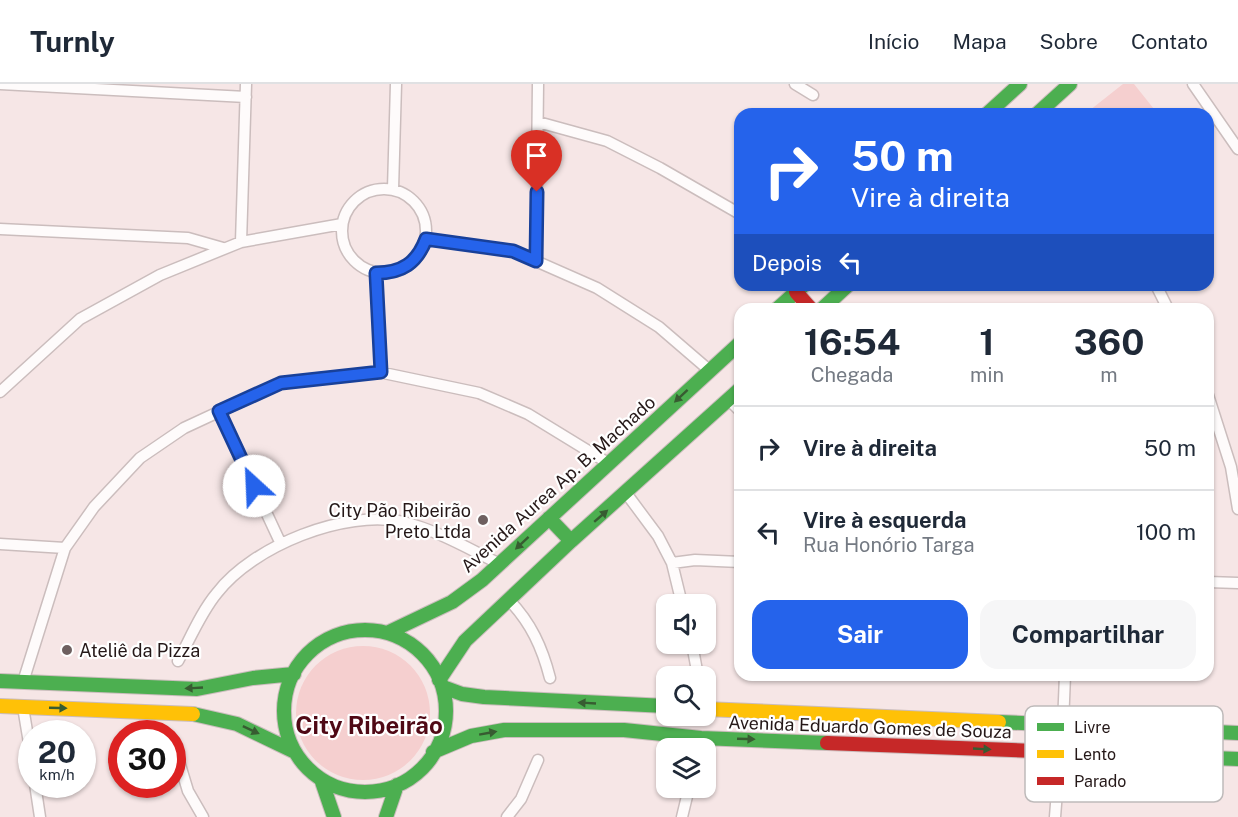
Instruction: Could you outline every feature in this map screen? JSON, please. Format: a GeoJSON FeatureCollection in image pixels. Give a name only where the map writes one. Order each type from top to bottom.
{"type":"FeatureCollection","features":[{"type":"Feature","properties":{"kind":"street"},"geometry":{"type":"LineString","coordinates":[[0,84],[246,97]]}},
{"type":"Feature","properties":{"kind":"street"},"geometry":{"type":"LineString","coordinates":[[242,242],[246,84]]}},
{"type":"Feature","properties":{"kind":"street"},"geometry":{"type":"LineString","coordinates":[[393,189],[396,84]]}},
{"type":"Feature","properties":{"kind":"street"},"geometry":{"type":"LineString","coordinates":[[536,261],[538,84]]}},
{"type":"Feature","properties":{"kind":"street"},"geometry":{"type":"LineString","coordinates":[[795,84],[813,95]]}},
{"type":"Feature","properties":{"kind":"street"},"geometry":{"type":"LineString","coordinates":[[994,108],[1020,84]]}},
{"type":"Feature","properties":{"kind":"street"},"geometry":{"type":"LineString","coordinates":[[1044,108],[1070,84]]}},
{"type":"Feature","properties":{"kind":"street"},"geometry":{"type":"LineString","coordinates":[[1193,84],[1210,108]]}},
{"type":"Feature","properties":{"kind":"street"},"geometry":{"type":"LineString","coordinates":[[1214,114],[1238,149]]}},
{"type":"Feature","properties":{"kind":"street"},"geometry":{"type":"LineString","coordinates":[[538,122],[607,141],[734,211]]}},
{"type":"Feature","properties":{"kind":"street"},"geometry":{"type":"LineString","coordinates":[[379,188],[393,189],[405,193],[419,207],[427,226],[426,239],[421,251],[402,269],[389,273],[376,273],[364,268],[346,250],[342,224],[346,211],[360,196],[379,188]]}},
{"type":"Feature","properties":{"kind":"street"},"geometry":{"type":"LineString","coordinates":[[0,392],[80,319],[160,275],[222,248],[242,242],[342,224]]}},
{"type":"Feature","properties":{"kind":"street"},"geometry":{"type":"LineString","coordinates":[[0,229],[188,238],[222,248]]}},
{"type":"Feature","properties":{"kind":"street"},"geometry":{"type":"LineString","coordinates":[[426,239],[513,251],[597,288],[658,327],[709,370]]}},
{"type":"Feature","properties":{"kind":"street"},"geometry":{"type":"LineString","coordinates":[[376,273],[381,372]]}},
{"type":"Feature","properties":{"kind":"street"},"geometry":{"type":"LineString","coordinates":[[784,303],[798,291]]}},
{"type":"Feature","properties":{"kind":"street"},"geometry":{"type":"LineString","coordinates":[[828,303],[842,291]]}},
{"type":"Feature","properties":{"kind":"street","name":"Avenida Aurea Ap. B. Machado"},"geometry":{"type":"LineString","coordinates":[[387,633],[453,602],[500,564],[734,348]]}},
{"type":"Feature","properties":{"kind":"street"},"geometry":{"type":"LineString","coordinates":[[22,682],[65,548],[94,507],[140,458],[184,428],[281,383],[381,372],[479,393],[528,414],[609,463]]}},
{"type":"Feature","properties":{"kind":"street"},"geometry":{"type":"LineString","coordinates":[[441,683],[465,641],[734,395]]}},
{"type":"Feature","properties":{"kind":"street"},"geometry":{"type":"LineString","coordinates":[[729,400],[734,405]]}},
{"type":"Feature","properties":{"kind":"street"},"geometry":{"type":"LineString","coordinates":[[219,411],[280,542]]}},
{"type":"Feature","properties":{"kind":"street"},"geometry":{"type":"LineString","coordinates":[[1214,414],[1231,467],[1238,509]]}},
{"type":"Feature","properties":{"kind":"street"},"geometry":{"type":"LineString","coordinates":[[626,493],[658,536],[672,563],[680,594]]}},
{"type":"Feature","properties":{"kind":"street"},"geometry":{"type":"LineString","coordinates":[[549,518],[571,542]]}},
{"type":"Feature","properties":{"kind":"street"},"geometry":{"type":"LineString","coordinates":[[178,661],[217,592],[253,561],[280,542],[331,526],[375,519],[402,522],[426,529],[500,564]]}},
{"type":"Feature","properties":{"kind":"street"},"geometry":{"type":"LineString","coordinates":[[0,544],[65,548]]}},
{"type":"Feature","properties":{"kind":"street"},"geometry":{"type":"LineString","coordinates":[[672,563],[695,560],[734,562]]}},
{"type":"Feature","properties":{"kind":"street"},"geometry":{"type":"LineString","coordinates":[[1214,582],[1238,583]]}},
{"type":"Feature","properties":{"kind":"street"},"geometry":{"type":"LineString","coordinates":[[509,600],[527,619],[544,654],[550,678]]}},
{"type":"Feature","properties":{"kind":"street"},"geometry":{"type":"LineString","coordinates":[[364,630],[387,633],[408,642],[429,661],[441,683],[446,701],[445,726],[433,752],[417,771],[397,786],[371,792],[345,790],[321,779],[305,766],[293,751],[286,727],[284,703],[294,674],[304,658],[331,638],[364,630]]}},
{"type":"Feature","properties":{"kind":"street"},"geometry":{"type":"LineString","coordinates":[[0,681],[197,689],[253,678],[294,674]]}},
{"type":"Feature","properties":{"kind":"street"},"geometry":{"type":"LineString","coordinates":[[1064,706],[1065,681]]}},
{"type":"Feature","properties":{"kind":"street"},"geometry":{"type":"LineString","coordinates":[[441,683],[462,694],[484,697],[656,706]]}},
{"type":"Feature","properties":{"kind":"street"},"geometry":{"type":"LineString","coordinates":[[105,710],[108,686]]}},
{"type":"Feature","properties":{"kind":"street"},"geometry":{"type":"LineString","coordinates":[[624,730],[626,705]]}},
{"type":"Feature","properties":{"kind":"street"},"geometry":{"type":"LineString","coordinates":[[0,706],[204,715],[237,724],[293,751]]}},
{"type":"Feature","properties":{"kind":"street"},"geometry":{"type":"LineString","coordinates":[[23,707],[25,720]]}},
{"type":"Feature","properties":{"kind":"street","name":"Avenida Eduardo Gomes de Souza"},"geometry":{"type":"LineString","coordinates":[[716,709],[1025,723]]}},
{"type":"Feature","properties":{"kind":"street"},"geometry":{"type":"LineString","coordinates":[[881,743],[882,717]]}},
{"type":"Feature","properties":{"kind":"street","name":"Avenida Eduardo Gomes de Souza"},"geometry":{"type":"LineString","coordinates":[[433,752],[471,736],[504,730],[624,730],[671,738]]}},
{"type":"Feature","properties":{"kind":"street"},"geometry":{"type":"LineString","coordinates":[[1233,759],[1234,732]]}},
{"type":"Feature","properties":{"kind":"street","name":"Avenida Eduardo Gomes de Souza"},"geometry":{"type":"LineString","coordinates":[[716,743],[881,743],[1025,751]]}},
{"type":"Feature","properties":{"kind":"street"},"geometry":{"type":"LineString","coordinates":[[507,817],[521,800],[538,760]]}},
{"type":"Feature","properties":{"kind":"street"},"geometry":{"type":"LineString","coordinates":[[321,779],[334,817]]}},
{"type":"Feature","properties":{"kind":"street"},"geometry":{"type":"LineString","coordinates":[[186,784],[203,817]]}},
{"type":"Feature","properties":{"kind":"street"},"geometry":{"type":"LineString","coordinates":[[386,817],[397,786]]}},
{"type":"Feature","properties":{"kind":"street"},"geometry":{"type":"LineString","coordinates":[[37,798],[40,817]]}},
{"type":"Feature","properties":{"kind":"street"},"geometry":{"type":"LineString","coordinates":[[682,817],[687,798]]}},
{"type":"Feature","properties":{"kind":"street"},"geometry":{"type":"LineString","coordinates":[[1055,817],[1056,802]]}},
{"type":"Feature","properties":{"kind":"shaded area"},"geometry":{"type":"Polygon","coordinates":[[[1123,84],[1134,84],[1153,108],[1093,108],[1123,84]]]}},
{"type":"Feature","properties":{"kind":"shaded area"},"geometry":{"type":"Polygon","coordinates":[[[363,646],[389,651],[410,666],[425,687],[430,713],[425,739],[410,760],[389,775],[363,780],[337,775],[316,760],[301,739],[296,713],[301,687],[316,666],[337,651],[363,646]]]}},
{"type":"Feature","properties":{"kind":"traffic: fast"},"geometry":{"type":"LineString","coordinates":[[994,108],[1020,84]]}},
{"type":"Feature","properties":{"kind":"traffic: fast"},"geometry":{"type":"LineString","coordinates":[[1044,108],[1070,84]]}},
{"type":"Feature","properties":{"kind":"traffic: fast"},"geometry":{"type":"LineString","coordinates":[[784,303],[797,291]]}},
{"type":"Feature","properties":{"kind":"traffic: fast"},"geometry":{"type":"LineString","coordinates":[[828,303],[842,291]]}},
{"type":"Feature","properties":{"kind":"traffic: fast"},"geometry":{"type":"LineString","coordinates":[[387,633],[452,602],[482,580],[734,349]]}},
{"type":"Feature","properties":{"kind":"traffic: fast"},"geometry":{"type":"LineString","coordinates":[[439,680],[465,641],[571,541],[734,394]]}},
{"type":"Feature","properties":{"kind":"traffic: fast"},"geometry":{"type":"LineString","coordinates":[[549,518],[571,541]]}},
{"type":"Feature","properties":{"kind":"traffic: fast"},"geometry":{"type":"LineString","coordinates":[[365,630],[396,637],[410,644],[422,654],[432,666],[439,680],[446,711],[439,742],[432,756],[422,768],[410,778],[396,785],[365,792],[334,785],[320,778],[308,768],[298,756],[291,742],[284,711],[291,680],[298,666],[308,654],[320,644],[334,637],[365,630]]}},
{"type":"Feature","properties":{"kind":"traffic: fast"},"geometry":{"type":"LineString","coordinates":[[0,681],[197,689],[253,678],[294,674]]}},
{"type":"Feature","properties":{"kind":"traffic: fast"},"geometry":{"type":"LineString","coordinates":[[443,687],[462,694],[484,697],[656,706]]}},
{"type":"Feature","properties":{"kind":"traffic: fast"},"geometry":{"type":"LineString","coordinates":[[193,714],[237,724],[293,751]]}},
{"type":"Feature","properties":{"kind":"traffic: fast"},"geometry":{"type":"LineString","coordinates":[[999,722],[1025,723]]}},
{"type":"Feature","properties":{"kind":"traffic: fast"},"geometry":{"type":"LineString","coordinates":[[433,752],[471,736],[504,730],[624,730],[701,738],[827,743]]}},
{"type":"Feature","properties":{"kind":"traffic: fast"},"geometry":{"type":"LineString","coordinates":[[1223,732],[1238,733]]}},
{"type":"Feature","properties":{"kind":"traffic: fast"},"geometry":{"type":"LineString","coordinates":[[1223,758],[1238,759]]}},
{"type":"Feature","properties":{"kind":"traffic: fast"},"geometry":{"type":"LineString","coordinates":[[321,779],[334,817]]}},
{"type":"Feature","properties":{"kind":"traffic: fast"},"geometry":{"type":"LineString","coordinates":[[386,817],[397,785]]}},
{"type":"Feature","properties":{"kind":"traffic: slow"},"geometry":{"type":"LineString","coordinates":[[0,706],[193,714]]}},
{"type":"Feature","properties":{"kind":"traffic: slow"},"geometry":{"type":"LineString","coordinates":[[716,709],[999,722]]}},
{"type":"Feature","properties":{"kind":"traffic: jam"},"geometry":{"type":"LineString","coordinates":[[796,292],[806,303]]}},
{"type":"Feature","properties":{"kind":"traffic: jam"},"geometry":{"type":"LineString","coordinates":[[827,743],[1025,751]]}},
{"type":"Feature","properties":{"kind":"place","name":"City Pão Ribeirão Preto Ltda"},"geometry":{"type":"Point","coordinates":[483,520]}},
{"type":"Feature","properties":{"kind":"place","name":"Ateliê da Pizza"},"geometry":{"type":"Point","coordinates":[67,650]}},
{"type":"Feature","properties":{"kind":"district","name":"City Ribeirão"},"geometry":{"type":"Point","coordinates":[369,725]}},
{"type":"Feature","properties":{"kind":"route"},"geometry":{"type":"LineString","coordinates":[[254,486],[219,411],[281,383],[381,372],[376,273],[389,273],[413,262],[426,239],[513,251],[536,261],[537,192]]}}]}
